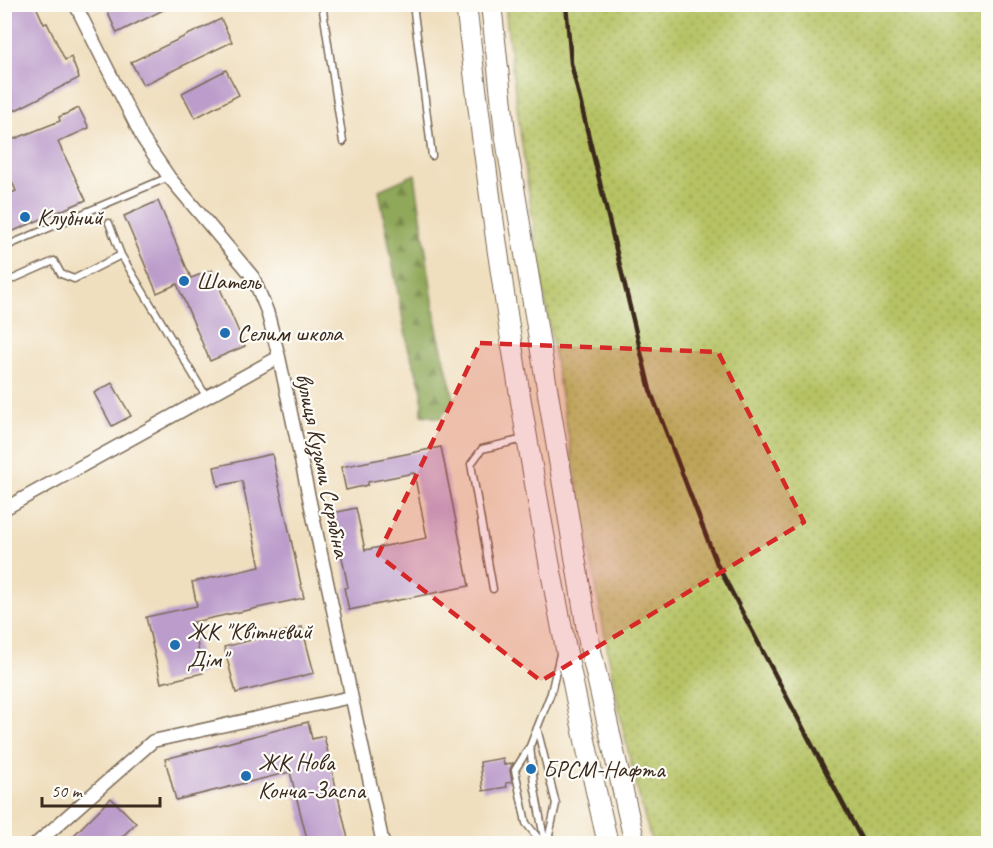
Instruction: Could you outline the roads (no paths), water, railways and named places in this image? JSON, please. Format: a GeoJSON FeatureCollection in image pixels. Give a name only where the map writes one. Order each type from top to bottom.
{"type":"FeatureCollection","features":[{"type":"Feature","properties":{"kind":"main road"},"geometry":{"type":"LineString","coordinates":[[466,4],[481,132],[526,439],[563,642],[608,843]]}},
{"type":"Feature","properties":{"kind":"main road"},"geometry":{"type":"LineString","coordinates":[[491,4],[505,133],[589,642],[635,843]]}},
{"type":"Feature","properties":{"kind":"street","name":"вулиця Кузьми Скрябіна"},"geometry":{"type":"LineString","coordinates":[[75,4],[143,139],[169,177],[253,277],[267,311],[279,357],[383,843]]}},
{"type":"Feature","properties":{"kind":"street"},"geometry":{"type":"LineString","coordinates":[[4,510],[279,357]]}},
{"type":"Feature","properties":{"kind":"street"},"geometry":{"type":"LineString","coordinates":[[36,843],[153,741],[351,697]]}},
{"type":"Feature","properties":{"kind":"lane"},"geometry":{"type":"LineString","coordinates":[[322,4],[343,142]]}},
{"type":"Feature","properties":{"kind":"lane"},"geometry":{"type":"LineString","coordinates":[[413,4],[432,156]]}},
{"type":"Feature","properties":{"kind":"lane"},"geometry":{"type":"LineString","coordinates":[[4,247],[169,177]]}},
{"type":"Feature","properties":{"kind":"lane"},"geometry":{"type":"LineString","coordinates":[[109,223],[121,255],[206,396]]}},
{"type":"Feature","properties":{"kind":"lane"},"geometry":{"type":"LineString","coordinates":[[4,283],[54,261],[60,274],[74,279],[121,255]]}},
{"type":"Feature","properties":{"kind":"lane"},"geometry":{"type":"LineString","coordinates":[[493,588],[471,464],[482,449],[526,439]]}},
{"type":"Feature","properties":{"kind":"lane"},"geometry":{"type":"LineString","coordinates":[[545,843],[526,823],[515,770],[530,746],[551,693],[563,642]]}},
{"type":"Feature","properties":{"kind":"lane"},"geometry":{"type":"LineString","coordinates":[[537,728],[556,804],[545,843]]}},
{"type":"Feature","properties":{"kind":"lane"},"geometry":{"type":"LineString","coordinates":[[530,746],[534,784],[545,843]]}},
{"type":"Feature","properties":{"kind":"railway"},"geometry":{"type":"LineString","coordinates":[[566,4],[571,63],[650,390],[717,564],[864,844]]}},
{"type":"Feature","properties":{"kind":"place","name":"Клубний"},"geometry":{"type":"Point","coordinates":[25,217]}},
{"type":"Feature","properties":{"kind":"place","name":"Шатель"},"geometry":{"type":"Point","coordinates":[184,281]}},
{"type":"Feature","properties":{"kind":"place","name":"Селим школа"},"geometry":{"type":"Point","coordinates":[225,333]}},
{"type":"Feature","properties":{"kind":"place","name":"ЖК \"Квітневий Дім\""},"geometry":{"type":"Point","coordinates":[175,645]}},
{"type":"Feature","properties":{"kind":"place","name":"БРСМ-Нафта"},"geometry":{"type":"Point","coordinates":[531,769]}},
{"type":"Feature","properties":{"kind":"place","name":"ЖК Нова Конча-Заспа"},"geometry":{"type":"Point","coordinates":[246,776]}}]}
